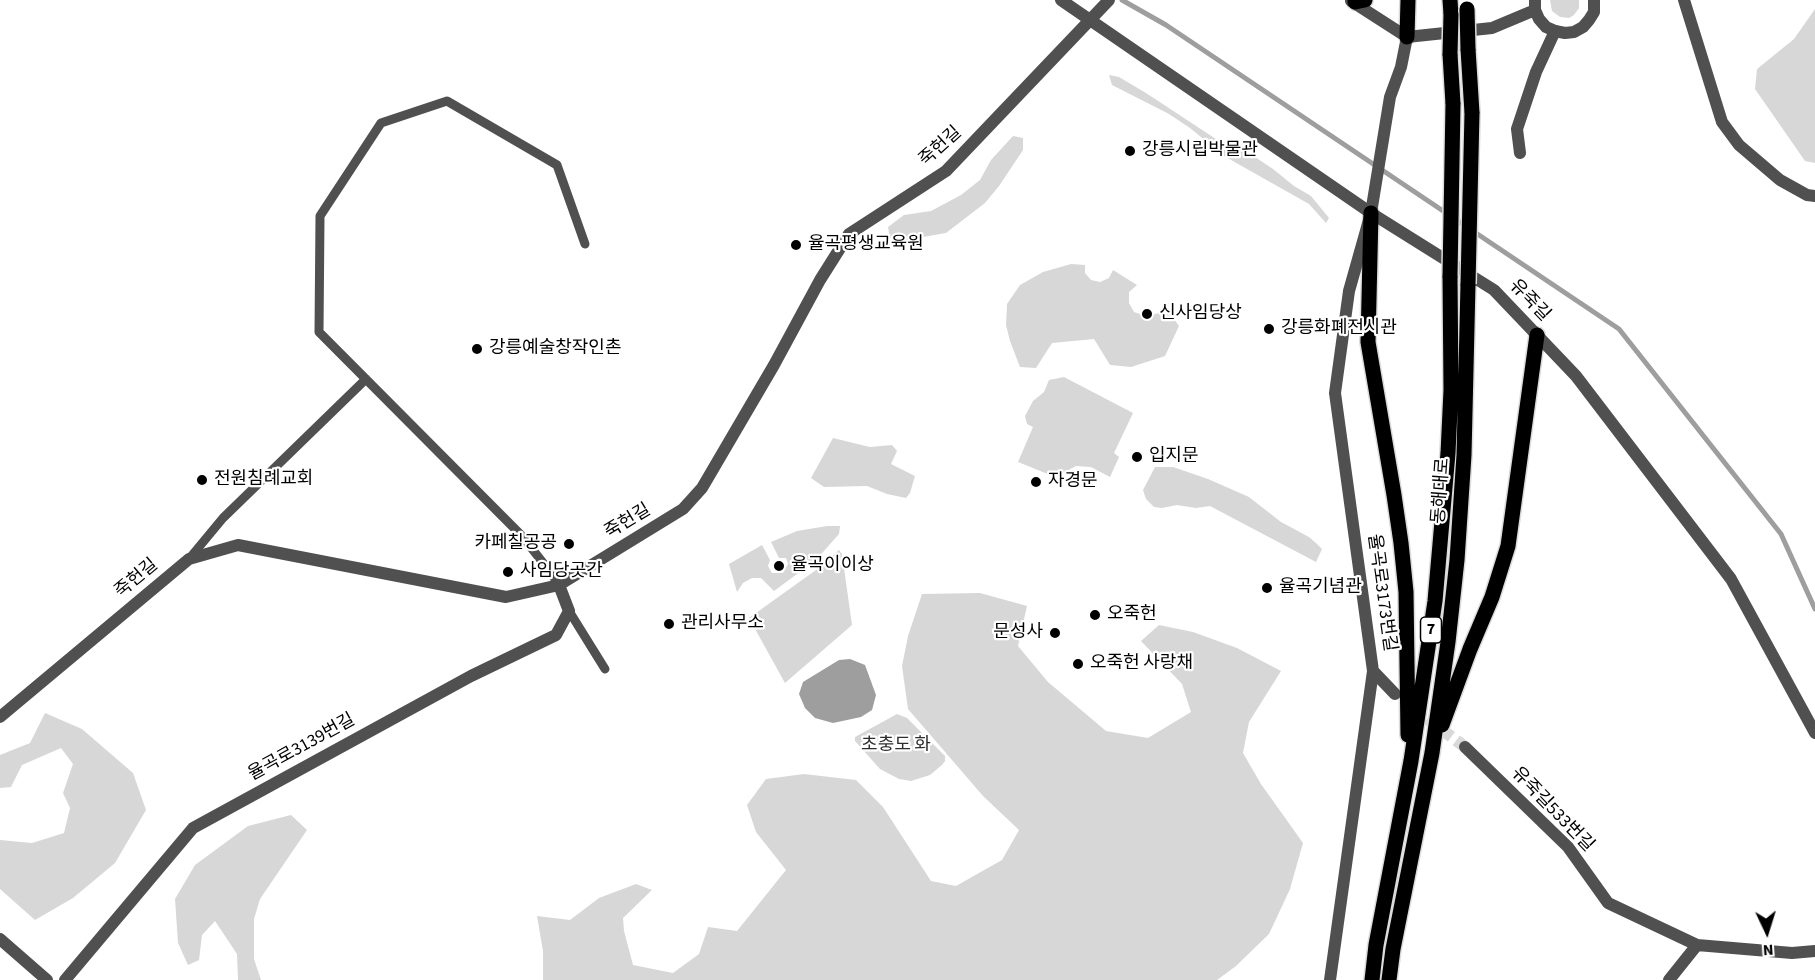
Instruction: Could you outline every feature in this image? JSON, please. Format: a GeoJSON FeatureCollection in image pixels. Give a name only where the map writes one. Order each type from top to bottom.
{"type":"FeatureCollection","features":[{"type":"Feature","properties":{"kind":"main road"},"geometry":{"type":"LineString","coordinates":[[1407,37],[1408,0]]}},
{"type":"Feature","properties":{"kind":"main road","name":"동해대로"},"geometry":{"type":"LineString","coordinates":[[1389,980],[1393,949],[1432,753],[1448,642],[1458,536],[1464,456],[1472,113],[1467,4]]}},
{"type":"Feature","properties":{"kind":"main road","name":"동해대로"},"geometry":{"type":"LineString","coordinates":[[1372,980],[1376,945],[1408,782],[1435,601],[1447,464],[1451,390],[1453,104],[1450,7]]}},
{"type":"Feature","properties":{"kind":"main road"},"geometry":{"type":"LineString","coordinates":[[1371,213],[1368,342],[1394,495],[1406,592],[1408,782]]}},
{"type":"Feature","properties":{"kind":"main road"},"geometry":{"type":"LineString","coordinates":[[1432,753],[1470,649],[1492,597],[1508,546],[1537,335]]}},
{"type":"Feature","properties":{"kind":"street","name":"유죽길"},"geometry":{"type":"LineString","coordinates":[[1061,0],[1371,213],[1494,290],[1576,376],[1731,579],[1815,733]]}},
{"type":"Feature","properties":{"kind":"street"},"geometry":{"type":"LineString","coordinates":[[1356,1],[1407,37],[1492,28],[1535,5],[1539,19],[1546,27],[1555,32],[1574,32],[1589,20],[1594,12],[1594,0]]}},
{"type":"Feature","properties":{"kind":"street"},"geometry":{"type":"LineString","coordinates":[[1684,0],[1722,122],[1739,145],[1780,180],[1807,195],[1815,196]]}},
{"type":"Feature","properties":{"kind":"street","name":"죽헌길"},"geometry":{"type":"LineString","coordinates":[[0,717],[189,559],[238,545],[506,597],[559,585],[683,509],[702,488],[774,365],[820,280],[849,234],[946,171],[1105,4]]}},
{"type":"Feature","properties":{"kind":"street"},"geometry":{"type":"LineString","coordinates":[[1520,153],[1516,129],[1536,72],[1555,32]]}},
{"type":"Feature","properties":{"kind":"street","name":"율곡로3173번길"},"geometry":{"type":"LineString","coordinates":[[1330,980],[1373,671],[1335,393],[1349,291],[1371,213],[1390,98],[1401,67],[1407,37]]}},
{"type":"Feature","properties":{"kind":"street"},"geometry":{"type":"LineString","coordinates":[[559,585],[569,611]]}},
{"type":"Feature","properties":{"kind":"street","name":"율곡로3139번길"},"geometry":{"type":"LineString","coordinates":[[65,980],[193,828],[471,676],[556,634],[569,611]]}},
{"type":"Feature","properties":{"kind":"street"},"geometry":{"type":"LineString","coordinates":[[1373,671],[1395,694]]}},
{"type":"Feature","properties":{"kind":"street","name":"유죽길533번길"},"geometry":{"type":"LineString","coordinates":[[1465,747],[1568,847],[1608,903],[1697,945],[1792,953],[1815,951]]}},
{"type":"Feature","properties":{"kind":"street"},"geometry":{"type":"LineString","coordinates":[[0,939],[47,980]]}},
{"type":"Feature","properties":{"kind":"street"},"geometry":{"type":"LineString","coordinates":[[1669,980],[1697,945]]}},
{"type":"Feature","properties":{"kind":"lane"},"geometry":{"type":"LineString","coordinates":[[559,585],[522,536],[319,332],[320,216],[381,123],[447,101],[557,165],[585,243]]}},
{"type":"Feature","properties":{"kind":"lane"},"geometry":{"type":"LineString","coordinates":[[189,559],[223,518],[366,379]]}},
{"type":"Feature","properties":{"kind":"lane"},"geometry":{"type":"LineString","coordinates":[[569,611],[604,669]]}},
{"type":"Feature","properties":{"kind":"green space"},"geometry":{"type":"Polygon","coordinates":[[[1550,0],[1579,0],[1579,8],[1569,18],[1560,17],[1552,11],[1550,0]]]}},
{"type":"Feature","properties":{"kind":"green space"},"geometry":{"type":"Polygon","coordinates":[[[1815,9],[1815,163],[1805,161],[1755,89],[1757,69],[1794,39],[1815,9]]]}},
{"type":"Feature","properties":{"kind":"green space"},"geometry":{"type":"Polygon","coordinates":[[[1109,75],[1119,77],[1225,145],[1249,153],[1273,169],[1311,196],[1329,218],[1326,223],[1309,204],[1224,156],[1169,114],[1112,85],[1109,75]]]}},
{"type":"Feature","properties":{"kind":"green space"},"geometry":{"type":"Polygon","coordinates":[[[1013,136],[1023,138],[1023,150],[985,203],[946,233],[923,237],[908,243],[890,238],[888,227],[904,215],[931,211],[961,195],[980,180],[991,160],[1013,136]]]}},
{"type":"Feature","properties":{"kind":"green space"},"geometry":{"type":"Polygon","coordinates":[[[1071,264],[1085,265],[1085,273],[1091,280],[1100,282],[1109,278],[1113,270],[1137,285],[1129,292],[1129,303],[1134,312],[1143,315],[1156,314],[1167,309],[1179,326],[1165,356],[1131,367],[1110,365],[1094,339],[1052,343],[1036,368],[1020,367],[1006,325],[1007,304],[1020,285],[1043,272],[1071,264]]]}},
{"type":"Feature","properties":{"kind":"green space"},"geometry":{"type":"Polygon","coordinates":[[[1064,377],[1133,413],[1114,453],[1119,457],[1110,477],[1091,467],[1076,466],[1055,477],[1018,462],[1033,427],[1027,424],[1025,416],[1033,401],[1044,392],[1049,380],[1064,377]]]}},
{"type":"Feature","properties":{"kind":"green space"},"geometry":{"type":"Polygon","coordinates":[[[833,438],[870,447],[892,445],[897,451],[891,464],[915,476],[910,493],[906,498],[867,486],[824,487],[811,478],[833,438]]]}},
{"type":"Feature","properties":{"kind":"green space"},"geometry":{"type":"Polygon","coordinates":[[[1155,467],[1173,467],[1249,497],[1281,522],[1309,537],[1317,544],[1322,549],[1316,562],[1210,506],[1154,507],[1146,499],[1143,490],[1155,467]]]}},
{"type":"Feature","properties":{"kind":"green space"},"geometry":{"type":"Polygon","coordinates":[[[840,526],[839,534],[816,560],[774,591],[761,578],[752,578],[743,583],[737,592],[729,564],[762,545],[770,560],[768,566],[772,573],[783,573],[788,564],[786,558],[779,558],[771,542],[797,531],[840,526]]]}},
{"type":"Feature","properties":{"kind":"green space"},"geometry":{"type":"Polygon","coordinates":[[[839,550],[842,554],[852,625],[785,683],[749,618],[816,570],[839,550]]]}},
{"type":"Feature","properties":{"kind":"green space"},"geometry":{"type":"Polygon","coordinates":[[[980,593],[1027,606],[1018,646],[1048,682],[1106,731],[1148,738],[1191,712],[1182,684],[1141,641],[1159,625],[1193,632],[1237,648],[1281,671],[1249,722],[1243,753],[1261,784],[1303,843],[1290,889],[1269,934],[1236,966],[1217,980],[543,980],[543,951],[537,916],[570,920],[599,898],[636,884],[652,890],[623,918],[633,965],[673,973],[699,954],[708,927],[737,931],[786,870],[756,832],[747,805],[766,779],[804,774],[856,780],[883,807],[931,881],[956,886],[1002,860],[1019,830],[983,796],[908,709],[902,666],[908,636],[922,594],[980,593]]]}},
{"type":"Feature","properties":{"kind":"green space"},"geometry":{"type":"Polygon","coordinates":[[[45,713],[82,729],[133,773],[146,810],[115,863],[73,898],[35,920],[0,889],[0,840],[32,843],[64,833],[70,808],[63,793],[73,764],[61,748],[22,765],[11,787],[0,788],[0,755],[30,743],[45,713]]]}},
{"type":"Feature","properties":{"kind":"green space","name":"초충도 화"},"geometry":{"type":"Polygon","coordinates":[[[897,714],[907,718],[945,756],[942,765],[930,775],[911,781],[899,779],[880,769],[855,741],[855,737],[897,714]]]}},
{"type":"Feature","properties":{"kind":"green space"},"geometry":{"type":"Polygon","coordinates":[[[291,815],[307,830],[260,899],[254,919],[254,959],[261,980],[238,980],[237,954],[215,921],[202,935],[199,960],[188,965],[178,943],[175,899],[195,865],[248,826],[291,815]]]}},
{"type":"Feature","properties":{"kind":"shaded area"},"geometry":{"type":"Polygon","coordinates":[[[850,659],[865,665],[876,695],[872,710],[861,717],[833,723],[815,718],[805,708],[799,694],[803,682],[839,660],[850,659]]]}},
{"type":"Feature","properties":{"kind":"waterway"},"geometry":{"type":"LineString","coordinates":[[1122,0],[1166,25],[1619,329],[1781,534],[1815,609]]}},
{"type":"Feature","properties":{"kind":"tunnel"},"geometry":{"type":"LineString","coordinates":[[1413,708],[1465,747]]}},
{"type":"Feature","properties":{"kind":"place","name":"강릉시립박물관"},"geometry":{"type":"Point","coordinates":[1130,151]}},
{"type":"Feature","properties":{"kind":"place","name":"율곡평생교육원"},"geometry":{"type":"Point","coordinates":[796,245]}},
{"type":"Feature","properties":{"kind":"place","name":"신사임당상"},"geometry":{"type":"Point","coordinates":[1147,314]}},
{"type":"Feature","properties":{"kind":"place","name":"강릉화폐전시관"},"geometry":{"type":"Point","coordinates":[1269,329]}},
{"type":"Feature","properties":{"kind":"place","name":"강릉예술창작인촌"},"geometry":{"type":"Point","coordinates":[477,349]}},
{"type":"Feature","properties":{"kind":"place","name":"입지문"},"geometry":{"type":"Point","coordinates":[1137,457]}},
{"type":"Feature","properties":{"kind":"place","name":"전원침례교회"},"geometry":{"type":"Point","coordinates":[202,480]}},
{"type":"Feature","properties":{"kind":"place","name":"자경문"},"geometry":{"type":"Point","coordinates":[1036,482]}},
{"type":"Feature","properties":{"kind":"place","name":"카페칠공공"},"geometry":{"type":"Point","coordinates":[569,544]}},
{"type":"Feature","properties":{"kind":"place","name":"율곡이이상"},"geometry":{"type":"Point","coordinates":[779,566]}},
{"type":"Feature","properties":{"kind":"place","name":"사임당곳간"},"geometry":{"type":"Point","coordinates":[508,572]}},
{"type":"Feature","properties":{"kind":"place","name":"율곡기념관"},"geometry":{"type":"Point","coordinates":[1267,588]}},
{"type":"Feature","properties":{"kind":"place","name":"오죽헌"},"geometry":{"type":"Point","coordinates":[1095,615]}},
{"type":"Feature","properties":{"kind":"place","name":"관리사무소"},"geometry":{"type":"Point","coordinates":[669,624]}},
{"type":"Feature","properties":{"kind":"place","name":"문성사"},"geometry":{"type":"Point","coordinates":[1055,633]}},
{"type":"Feature","properties":{"kind":"place","name":"오죽헌 사랑채"},"geometry":{"type":"Point","coordinates":[1078,664]}}]}
